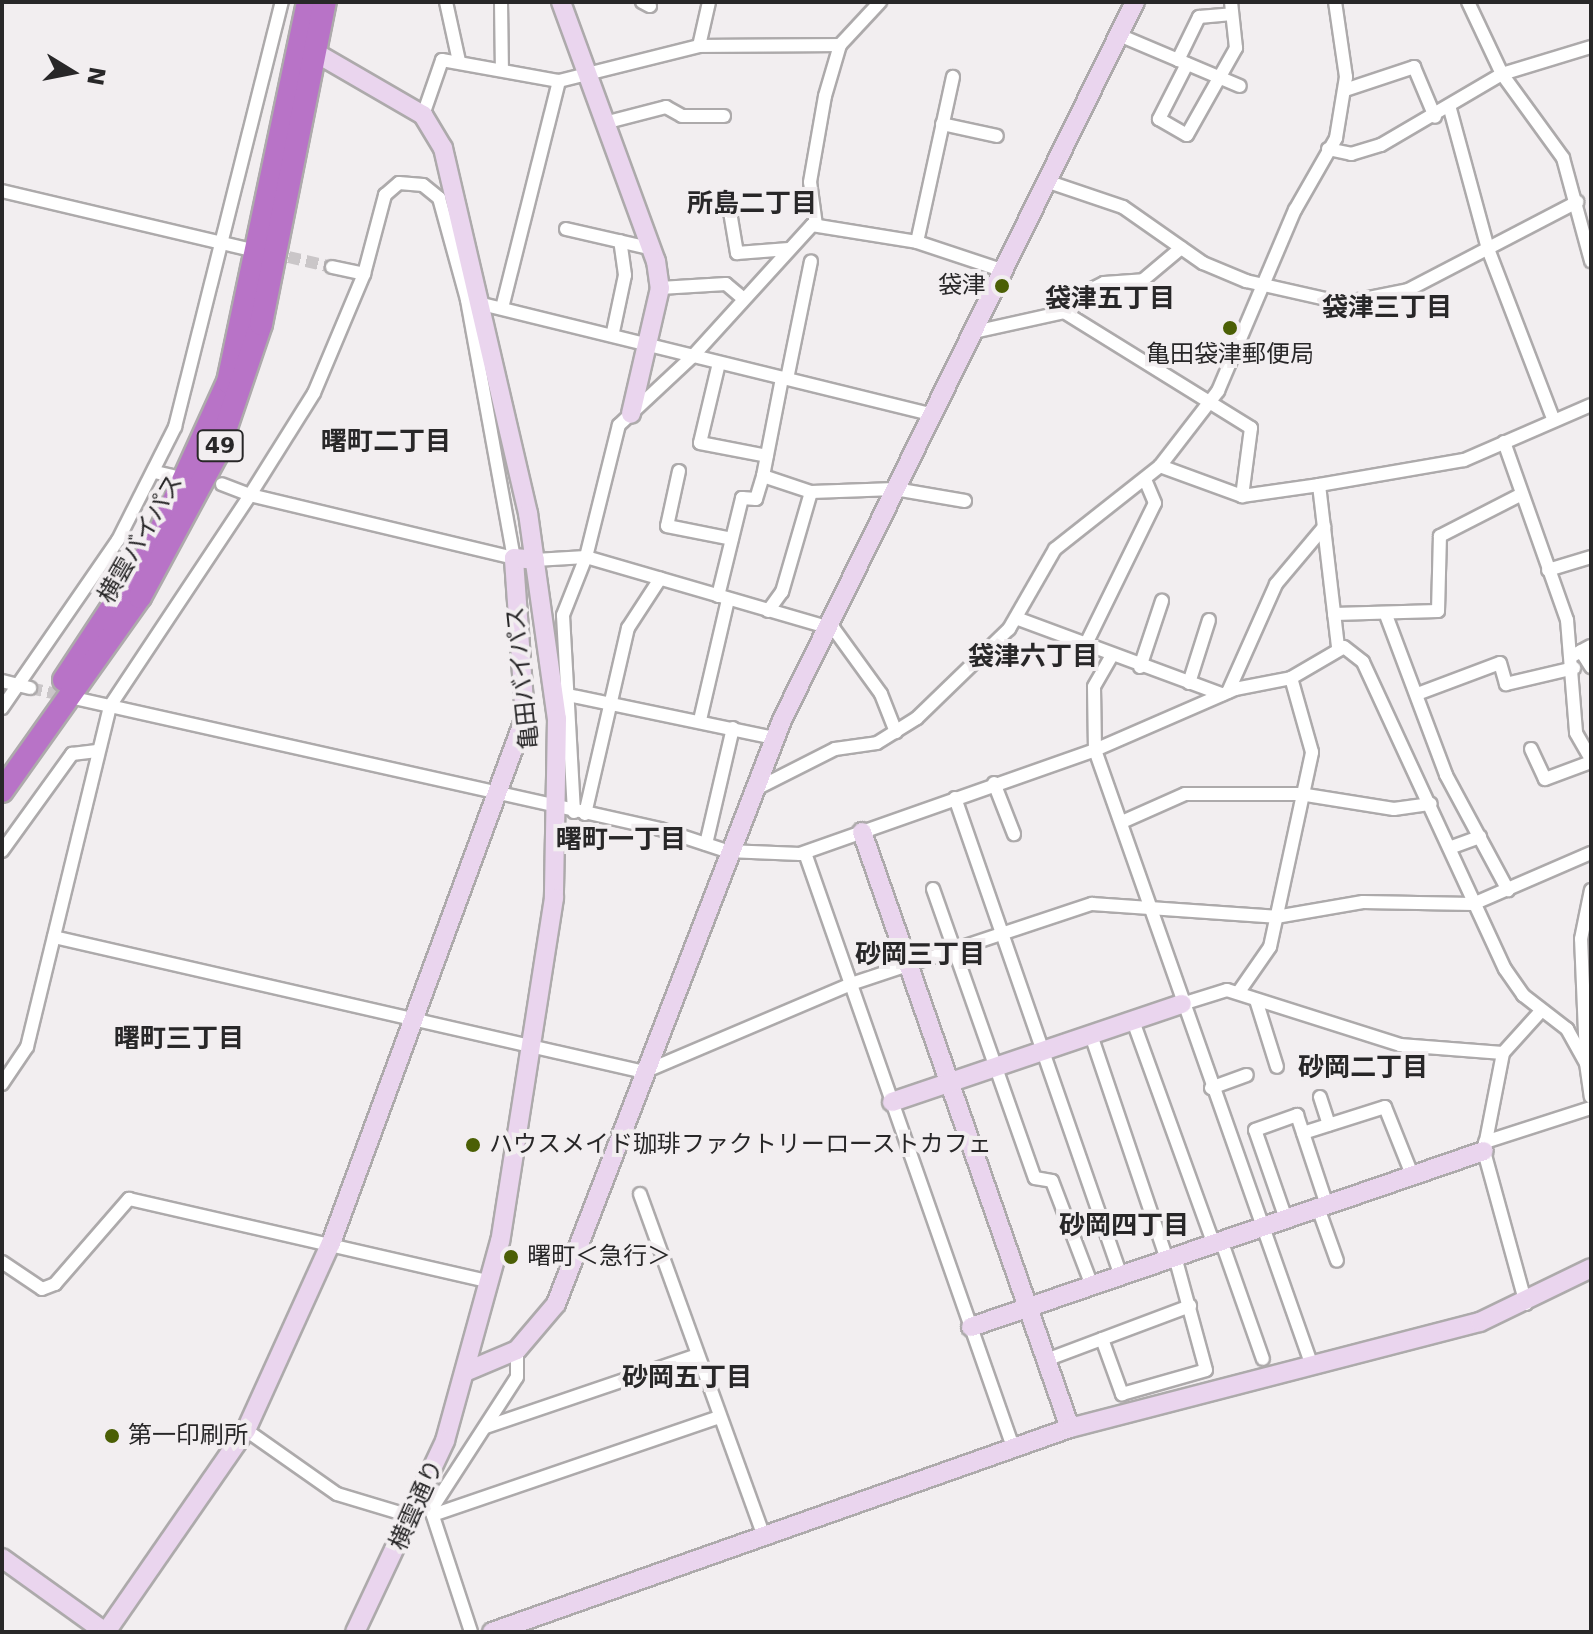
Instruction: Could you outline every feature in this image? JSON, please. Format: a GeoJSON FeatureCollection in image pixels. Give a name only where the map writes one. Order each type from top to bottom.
{"type":"FeatureCollection","features":[{"type":"Feature","properties":{"kind":"highway","name":"49"},"geometry":{"type":"LineString","coordinates":[[305,47],[308,2]]}},
{"type":"Feature","properties":{"kind":"highway","name":"49"},"geometry":{"type":"LineString","coordinates":[[305,47],[325,2]]}},
{"type":"Feature","properties":{"kind":"highway","name":"横雲バイパス"},"geometry":{"type":"LineString","coordinates":[[2,765],[120,599],[202,449],[246,322],[305,47]]}},
{"type":"Feature","properties":{"kind":"highway","name":"横雲バイパス"},"geometry":{"type":"LineString","coordinates":[[2,791],[140,597],[217,454],[261,324],[305,47]]}},
{"type":"Feature","properties":{"kind":"street"},"geometry":{"type":"LineString","coordinates":[[2,708],[24,686],[69,618],[155,472],[185,402],[282,2]]}},
{"type":"Feature","properties":{"kind":"street"},"geometry":{"type":"LineString","coordinates":[[446,2],[459,61]]}},
{"type":"Feature","properties":{"kind":"street"},"geometry":{"type":"LineString","coordinates":[[501,2],[502,70]]}},
{"type":"Feature","properties":{"kind":"street"},"geometry":{"type":"LineString","coordinates":[[699,46],[709,2]]}},
{"type":"Feature","properties":{"kind":"street"},"geometry":{"type":"LineString","coordinates":[[816,225],[813,152],[840,45],[880,2]]}},
{"type":"Feature","properties":{"kind":"street"},"geometry":{"type":"LineString","coordinates":[[465,1372],[517,1350],[556,1304],[727,851],[774,738],[1135,2]]}},
{"type":"Feature","properties":{"kind":"street"},"geometry":{"type":"LineString","coordinates":[[752,791],[804,762],[896,732],[986,658],[1016,618],[1055,549],[1160,466],[1207,405],[1328,149],[1345,90],[1335,2]]}},
{"type":"Feature","properties":{"kind":"street"},"geometry":{"type":"LineString","coordinates":[[1468,2],[1502,74],[1548,132],[1582,205],[1591,261]]}},
{"type":"Feature","properties":{"kind":"street"},"geometry":{"type":"LineString","coordinates":[[565,3],[586,69],[653,249],[660,288],[631,414]]}},
{"type":"Feature","properties":{"kind":"street"},"geometry":{"type":"LineString","coordinates":[[1231,8],[1236,48],[1187,135],[1159,119],[1199,17],[1231,8]]}},
{"type":"Feature","properties":{"kind":"street"},"geometry":{"type":"LineString","coordinates":[[1119,35],[1240,86]]}},
{"type":"Feature","properties":{"kind":"street"},"geometry":{"type":"LineString","coordinates":[[275,36],[305,47],[423,115],[437,62],[459,61],[559,81],[586,69],[699,46],[840,45]]}},
{"type":"Feature","properties":{"kind":"street"},"geometry":{"type":"LineString","coordinates":[[1328,149],[1351,154],[1381,145],[1450,109],[1502,74],[1591,47]]}},
{"type":"Feature","properties":{"kind":"street"},"geometry":{"type":"LineString","coordinates":[[1345,90],[1414,67],[1435,117]]}},
{"type":"Feature","properties":{"kind":"street"},"geometry":{"type":"LineString","coordinates":[[917,242],[953,77]]}},
{"type":"Feature","properties":{"kind":"street"},"geometry":{"type":"LineString","coordinates":[[485,304],[559,81]]}},
{"type":"Feature","properties":{"kind":"street"},"geometry":{"type":"LineString","coordinates":[[608,122],[666,107],[682,116],[724,116]]}},
{"type":"Feature","properties":{"kind":"street"},"geometry":{"type":"LineString","coordinates":[[1450,109],[1488,249],[1553,418]]}},
{"type":"Feature","properties":{"kind":"street","name":"亀田バイパス"},"geometry":{"type":"LineString","coordinates":[[423,115],[451,173],[485,304],[535,560],[572,811],[554,898],[490,1282],[465,1372]]}},
{"type":"Feature","properties":{"kind":"street"},"geometry":{"type":"LineString","coordinates":[[942,124],[997,136]]}},
{"type":"Feature","properties":{"kind":"street"},"geometry":{"type":"LineString","coordinates":[[1049,182],[1123,207],[1181,248],[1263,286],[1367,302],[1582,205]]}},
{"type":"Feature","properties":{"kind":"street"},"geometry":{"type":"LineString","coordinates":[[2,1084],[27,1047],[110,706],[314,393],[364,274],[385,195],[399,183],[423,185],[439,198],[485,304],[514,558],[526,701],[499,796],[410,1018],[331,1243],[246,1430],[106,1632],[2,1558]]}},
{"type":"Feature","properties":{"kind":"street"},"geometry":{"type":"LineString","coordinates":[[2,191],[244,248]]}},
{"type":"Feature","properties":{"kind":"street"},"geometry":{"type":"LineString","coordinates":[[728,200],[737,253],[789,249]]}},
{"type":"Feature","properties":{"kind":"street"},"geometry":{"type":"LineString","coordinates":[[816,225],[917,242],[1004,271]]}},
{"type":"Feature","properties":{"kind":"street"},"geometry":{"type":"LineString","coordinates":[[572,811],[563,615],[586,557],[619,425],[692,357],[789,249],[816,225]]}},
{"type":"Feature","properties":{"kind":"street"},"geometry":{"type":"LineString","coordinates":[[566,229],[653,249]]}},
{"type":"Feature","properties":{"kind":"street"},"geometry":{"type":"LineString","coordinates":[[613,332],[625,275],[620,241]]}},
{"type":"Feature","properties":{"kind":"street"},"geometry":{"type":"LineString","coordinates":[[1064,312],[1068,301],[1104,283],[1143,280],[1181,248]]}},
{"type":"Feature","properties":{"kind":"street"},"geometry":{"type":"LineString","coordinates":[[700,720],[732,539],[742,498],[756,499],[763,476],[811,261]]}},
{"type":"Feature","properties":{"kind":"street"},"geometry":{"type":"LineString","coordinates":[[332,267],[364,274]]}},
{"type":"Feature","properties":{"kind":"street"},"geometry":{"type":"LineString","coordinates":[[660,288],[726,284],[744,299]]}},
{"type":"Feature","properties":{"kind":"street"},"geometry":{"type":"LineString","coordinates":[[485,304],[613,332],[692,357],[933,415]]}},
{"type":"Feature","properties":{"kind":"street"},"geometry":{"type":"LineString","coordinates":[[974,332],[1064,312],[1207,405],[1251,428],[1242,496]]}},
{"type":"Feature","properties":{"kind":"street"},"geometry":{"type":"LineString","coordinates":[[719,363],[700,443],[767,456]]}},
{"type":"Feature","properties":{"kind":"street"},"geometry":{"type":"LineString","coordinates":[[1160,466],[1242,496],[1464,460],[1553,418],[1591,405]]}},
{"type":"Feature","properties":{"kind":"street"},"geometry":{"type":"LineString","coordinates":[[1504,442],[1518,496],[1580,655],[1591,667]]}},
{"type":"Feature","properties":{"kind":"street"},"geometry":{"type":"LineString","coordinates":[[679,471],[667,526],[732,539]]}},
{"type":"Feature","properties":{"kind":"street"},"geometry":{"type":"LineString","coordinates":[[155,472],[173,476]]}},
{"type":"Feature","properties":{"kind":"street"},"geometry":{"type":"LineString","coordinates":[[763,476],[811,492],[895,489],[965,501]]}},
{"type":"Feature","properties":{"kind":"street"},"geometry":{"type":"LineString","coordinates":[[1084,648],[1155,503],[1145,480]]}},
{"type":"Feature","properties":{"kind":"street"},"geometry":{"type":"LineString","coordinates":[[222,484],[250,495],[514,558],[586,557],[834,629],[881,694],[896,732]]}},
{"type":"Feature","properties":{"kind":"street"},"geometry":{"type":"LineString","coordinates":[[1319,485],[1338,647]]}},
{"type":"Feature","properties":{"kind":"street"},"geometry":{"type":"LineString","coordinates":[[768,611],[782,592],[811,492]]}},
{"type":"Feature","properties":{"kind":"street"},"geometry":{"type":"LineString","coordinates":[[1334,614],[1386,615],[1438,611],[1440,536],[1518,496]]}},
{"type":"Feature","properties":{"kind":"street"},"geometry":{"type":"LineString","coordinates":[[1225,693],[1276,584],[1324,527]]}},
{"type":"Feature","properties":{"kind":"street"},"geometry":{"type":"LineString","coordinates":[[1548,570],[1591,557]]}},
{"type":"Feature","properties":{"kind":"street"},"geometry":{"type":"LineString","coordinates":[[572,811],[611,703],[628,628],[660,579]]}},
{"type":"Feature","properties":{"kind":"street"},"geometry":{"type":"LineString","coordinates":[[1140,667],[1162,601]]}},
{"type":"Feature","properties":{"kind":"street"},"geometry":{"type":"LineString","coordinates":[[1386,615],[1420,693],[1446,775],[1508,890]]}},
{"type":"Feature","properties":{"kind":"street"},"geometry":{"type":"LineString","coordinates":[[1016,618],[1084,648],[1225,693]]}},
{"type":"Feature","properties":{"kind":"street"},"geometry":{"type":"LineString","coordinates":[[1189,683],[1209,620]]}},
{"type":"Feature","properties":{"kind":"street"},"geometry":{"type":"LineString","coordinates":[[74,698],[572,811],[727,851],[805,853],[994,783],[1095,750],[1225,693],[1291,678],[1338,647]]}},
{"type":"Feature","properties":{"kind":"street"},"geometry":{"type":"LineString","coordinates":[[1338,647],[1363,662],[1452,847],[1473,904],[1505,969],[1541,1011],[1567,1029],[1588,1068]]}},
{"type":"Feature","properties":{"kind":"street"},"geometry":{"type":"LineString","coordinates":[[1420,693],[1500,663],[1506,684],[1580,655]]}},
{"type":"Feature","properties":{"kind":"street"},"geometry":{"type":"LineString","coordinates":[[1531,749],[1545,779],[1591,761],[1576,733],[1580,655]]}},
{"type":"Feature","properties":{"kind":"street"},"geometry":{"type":"LineString","coordinates":[[1111,657],[1094,687],[1095,750],[1211,1088],[1311,1363]]}},
{"type":"Feature","properties":{"kind":"street"},"geometry":{"type":"LineString","coordinates":[[1238,993],[1270,947],[1300,794],[1312,752],[1291,678]]}},
{"type":"Feature","properties":{"kind":"street"},"geometry":{"type":"LineString","coordinates":[[2,681],[24,686]]}},
{"type":"Feature","properties":{"kind":"street"},"geometry":{"type":"LineString","coordinates":[[568,695],[700,720],[774,738]]}},
{"type":"Feature","properties":{"kind":"street"},"geometry":{"type":"LineString","coordinates":[[706,844],[733,728]]}},
{"type":"Feature","properties":{"kind":"street"},"geometry":{"type":"LineString","coordinates":[[2,851],[72,754],[97,751]]}},
{"type":"Feature","properties":{"kind":"street"},"geometry":{"type":"LineString","coordinates":[[994,783],[1014,834]]}},
{"type":"Feature","properties":{"kind":"street"},"geometry":{"type":"LineString","coordinates":[[1122,822],[1185,794],[1300,794],[1394,809],[1431,804]]}},
{"type":"Feature","properties":{"kind":"street"},"geometry":{"type":"LineString","coordinates":[[955,798],[1121,1276]]}},
{"type":"Feature","properties":{"kind":"street"},"geometry":{"type":"LineString","coordinates":[[862,832],[1070,1428]]}},
{"type":"Feature","properties":{"kind":"street"},"geometry":{"type":"LineString","coordinates":[[1452,847],[1480,837]]}},
{"type":"Feature","properties":{"kind":"street"},"geometry":{"type":"LineString","coordinates":[[805,853],[1013,1447]]}},
{"type":"Feature","properties":{"kind":"street"},"geometry":{"type":"LineString","coordinates":[[54,937],[410,1018],[531,1050],[644,1072],[851,984],[1092,904],[1276,917],[1363,902],[1473,904],[1591,853]]}},
{"type":"Feature","properties":{"kind":"street"},"geometry":{"type":"LineString","coordinates":[[933,889],[1035,1178],[1052,1181],[1092,1286]]}},
{"type":"Feature","properties":{"kind":"street"},"geometry":{"type":"LineString","coordinates":[[1591,890],[1581,939],[1591,1097]]}},
{"type":"Feature","properties":{"kind":"street"},"geometry":{"type":"LineString","coordinates":[[892,1102],[1227,990],[1400,1045],[1503,1053]]}},
{"type":"Feature","properties":{"kind":"street"},"geometry":{"type":"LineString","coordinates":[[1256,1000],[1277,1067]]}},
{"type":"Feature","properties":{"kind":"street"},"geometry":{"type":"LineString","coordinates":[[1526,1304],[1485,1146],[1503,1053],[1541,1011]]}},
{"type":"Feature","properties":{"kind":"street"},"geometry":{"type":"LineString","coordinates":[[1133,1021],[1263,1359]]}},
{"type":"Feature","properties":{"kind":"street"},"geometry":{"type":"LineString","coordinates":[[1091,1035],[1190,1306],[1206,1370],[1122,1394],[1102,1339]]}},
{"type":"Feature","properties":{"kind":"street"},"geometry":{"type":"LineString","coordinates":[[1211,1088],[1247,1075]]}},
{"type":"Feature","properties":{"kind":"street"},"geometry":{"type":"LineString","coordinates":[[1320,1097],[1329,1125]]}},
{"type":"Feature","properties":{"kind":"street"},"geometry":{"type":"LineString","coordinates":[[1303,1133],[1385,1107],[1411,1172]]}},
{"type":"Feature","properties":{"kind":"street"},"geometry":{"type":"LineString","coordinates":[[971,1327],[1171,1259],[1591,1108]]}},
{"type":"Feature","properties":{"kind":"street"},"geometry":{"type":"LineString","coordinates":[[1285,1216],[1255,1130],[1297,1115],[1337,1261]]}},
{"type":"Feature","properties":{"kind":"street"},"geometry":{"type":"LineString","coordinates":[[640,1194],[764,1537]]}},
{"type":"Feature","properties":{"kind":"street"},"geometry":{"type":"LineString","coordinates":[[2,1262],[42,1289],[55,1284],[129,1199],[490,1282]]}},
{"type":"Feature","properties":{"kind":"street"},"geometry":{"type":"LineString","coordinates":[[492,1632],[1070,1428],[1526,1304],[1591,1268]]}},
{"type":"Feature","properties":{"kind":"street"},"geometry":{"type":"LineString","coordinates":[[1046,1360],[1190,1306]]}},
{"type":"Feature","properties":{"kind":"street"},"geometry":{"type":"LineString","coordinates":[[425,1514],[517,1377],[517,1350]]}},
{"type":"Feature","properties":{"kind":"street"},"geometry":{"type":"LineString","coordinates":[[486,1427],[697,1355]]}},
{"type":"Feature","properties":{"kind":"street","name":"横雲通り"},"geometry":{"type":"LineString","coordinates":[[355,1632],[425,1514],[424,1491],[465,1372]]}},
{"type":"Feature","properties":{"kind":"street"},"geometry":{"type":"LineString","coordinates":[[246,1430],[337,1494],[425,1514],[719,1417]]}},
{"type":"Feature","properties":{"kind":"street"},"geometry":{"type":"LineString","coordinates":[[425,1514],[471,1632]]}},
{"type":"Feature","properties":{"kind":"tunnel"},"geometry":{"type":"LineString","coordinates":[[271,253],[332,267]]}},
{"type":"Feature","properties":{"kind":"tunnel"},"geometry":{"type":"LineString","coordinates":[[30,688],[71,697]]}},
{"type":"Feature","properties":{"kind":"place","name":"袋津"},"geometry":{"type":"Point","coordinates":[1002,286]}},
{"type":"Feature","properties":{"kind":"place","name":"亀田袋津郵便局"},"geometry":{"type":"Point","coordinates":[1230,328]}},
{"type":"Feature","properties":{"kind":"place","name":"ハウスメイド珈琲ファクトリーローストカフェ"},"geometry":{"type":"Point","coordinates":[473,1145]}},
{"type":"Feature","properties":{"kind":"place","name":"曙町＜急行＞"},"geometry":{"type":"Point","coordinates":[511,1257]}},
{"type":"Feature","properties":{"kind":"place","name":"第一印刷所"},"geometry":{"type":"Point","coordinates":[112,1436]}},
{"type":"Feature","properties":{"kind":"district","name":"所島二丁目"},"geometry":{"type":"Point","coordinates":[752,204]}},
{"type":"Feature","properties":{"kind":"district","name":"袋津五丁目"},"geometry":{"type":"Point","coordinates":[1110,299]}},
{"type":"Feature","properties":{"kind":"district","name":"袋津三丁目"},"geometry":{"type":"Point","coordinates":[1387,308]}},
{"type":"Feature","properties":{"kind":"district","name":"曙町二丁目"},"geometry":{"type":"Point","coordinates":[386,442]}},
{"type":"Feature","properties":{"kind":"district","name":"袋津六丁目"},"geometry":{"type":"Point","coordinates":[1033,657]}},
{"type":"Feature","properties":{"kind":"district","name":"曙町一丁目"},"geometry":{"type":"Point","coordinates":[621,840]}},
{"type":"Feature","properties":{"kind":"district","name":"砂岡三丁目"},"geometry":{"type":"Point","coordinates":[920,955]}},
{"type":"Feature","properties":{"kind":"district","name":"曙町三丁目"},"geometry":{"type":"Point","coordinates":[179,1039]}},
{"type":"Feature","properties":{"kind":"district","name":"砂岡二丁目"},"geometry":{"type":"Point","coordinates":[1363,1068]}},
{"type":"Feature","properties":{"kind":"district","name":"砂岡四丁目"},"geometry":{"type":"Point","coordinates":[1124,1226]}},
{"type":"Feature","properties":{"kind":"district","name":"砂岡五丁目"},"geometry":{"type":"Point","coordinates":[687,1378]}}]}
